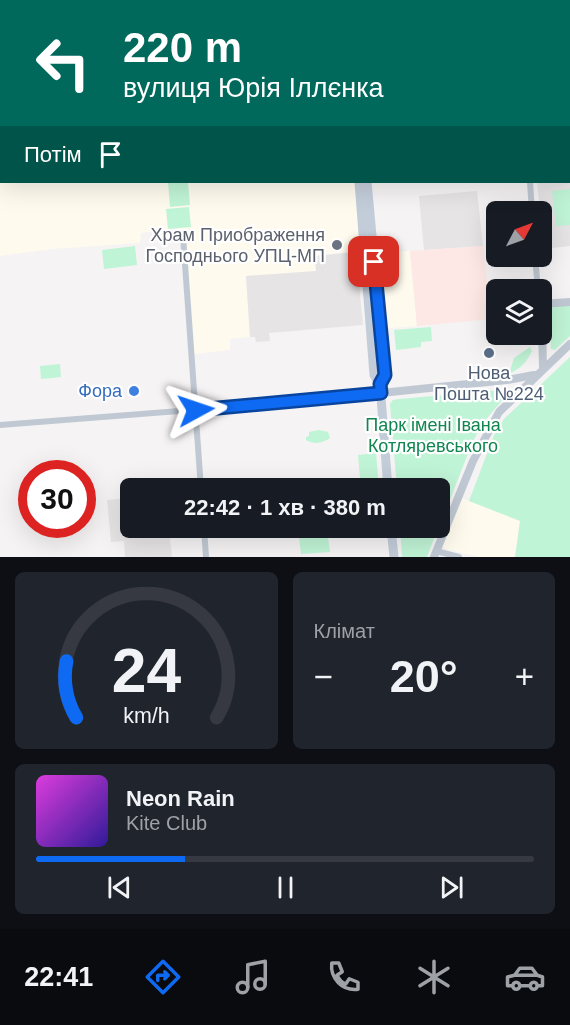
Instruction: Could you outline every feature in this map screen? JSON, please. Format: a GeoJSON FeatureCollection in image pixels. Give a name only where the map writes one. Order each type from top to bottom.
{"type":"FeatureCollection","features":[{"type":"Feature","properties":{"kind":"main road"},"geometry":{"type":"LineString","coordinates":[[360,183],[374,375],[380,388],[387,478]]}},
{"type":"Feature","properties":{"kind":"main road"},"geometry":{"type":"LineString","coordinates":[[367,183],[385,375],[380,388]]}},
{"type":"Feature","properties":{"kind":"main road"},"geometry":{"type":"LineString","coordinates":[[392,538],[394,557]]}},
{"type":"Feature","properties":{"kind":"street"},"geometry":{"type":"LineString","coordinates":[[530,183],[531,201]]}},
{"type":"Feature","properties":{"kind":"street"},"geometry":{"type":"LineString","coordinates":[[183,236],[200,478]]}},
{"type":"Feature","properties":{"kind":"street"},"geometry":{"type":"LineString","coordinates":[[552,303],[570,302]]}},
{"type":"Feature","properties":{"kind":"street"},"geometry":{"type":"LineString","coordinates":[[459,557],[435,554],[473,461],[489,429],[499,412],[570,344]]}},
{"type":"Feature","properties":{"kind":"street"},"geometry":{"type":"LineString","coordinates":[[542,345],[543,368]]}},
{"type":"Feature","properties":{"kind":"street"},"geometry":{"type":"LineString","coordinates":[[0,425],[196,410],[380,388],[507,380],[536,375]]}},
{"type":"Feature","properties":{"kind":"street"},"geometry":{"type":"LineString","coordinates":[[205,538],[206,557]]}},
{"type":"Feature","properties":{"kind":"shaded area"},"geometry":{"type":"Polygon","coordinates":[[[0,183],[356,183],[362,250],[315,256],[316,271],[246,276],[250,337],[230,339],[230,350],[194,354],[184,233],[178,233],[178,228],[141,233],[140,243],[52,249],[0,256],[0,183]]]}},
{"type":"Feature","properties":{"kind":"shaded area"},"geometry":{"type":"Polygon","coordinates":[[[537,183],[570,183],[570,246],[552,248],[552,201],[539,201],[537,183]]]}},
{"type":"Feature","properties":{"kind":"shaded area"},"geometry":{"type":"Polygon","coordinates":[[[477,191],[483,246],[424,250],[419,196],[477,191]]]}},
{"type":"Feature","properties":{"kind":"shaded area"},"geometry":{"type":"Polygon","coordinates":[[[483,246],[487,279],[486,319],[417,326],[410,251],[483,246]]]}},
{"type":"Feature","properties":{"kind":"shaded area"},"geometry":{"type":"Polygon","coordinates":[[[410,251],[417,326],[382,329],[377,253],[410,251]]]}},
{"type":"Feature","properties":{"kind":"shaded area"},"geometry":{"type":"Polygon","coordinates":[[[356,252],[363,325],[269,333],[270,341],[256,342],[255,337],[250,337],[246,276],[316,271],[315,256],[356,252]]]}},
{"type":"Feature","properties":{"kind":"shaded area"},"geometry":{"type":"Polygon","coordinates":[[[462,498],[520,521],[515,557],[479,557],[446,549],[442,546],[445,538],[450,538],[450,527],[462,498]]]}},
{"type":"Feature","properties":{"kind":"shaded area"},"geometry":{"type":"Polygon","coordinates":[[[120,499],[120,538],[170,538],[172,557],[125,557],[124,541],[111,542],[107,500],[120,499]]]}},
{"type":"Feature","properties":{"kind":"green space"},"geometry":{"type":"Polygon","coordinates":[[[168,183],[188,183],[190,205],[170,207],[168,183]]]}},
{"type":"Feature","properties":{"kind":"green space"},"geometry":{"type":"Polygon","coordinates":[[[570,189],[570,225],[556,226],[552,191],[570,189]]]}},
{"type":"Feature","properties":{"kind":"green space"},"geometry":{"type":"Polygon","coordinates":[[[189,207],[191,227],[168,229],[166,209],[189,207]]]}},
{"type":"Feature","properties":{"kind":"green space"},"geometry":{"type":"Polygon","coordinates":[[[135,246],[137,265],[104,269],[102,250],[135,246]]]}},
{"type":"Feature","properties":{"kind":"green space"},"geometry":{"type":"Polygon","coordinates":[[[570,305],[570,336],[555,350],[551,349],[551,345],[552,306],[570,305]]]}},
{"type":"Feature","properties":{"kind":"green space"},"geometry":{"type":"Polygon","coordinates":[[[431,327],[432,341],[421,342],[421,347],[396,350],[394,330],[431,327]]]}},
{"type":"Feature","properties":{"kind":"green space"},"geometry":{"type":"Polygon","coordinates":[[[530,347],[532,351],[525,362],[509,374],[514,358],[530,347]]]}},
{"type":"Feature","properties":{"kind":"green space"},"geometry":{"type":"Polygon","coordinates":[[[570,357],[570,557],[515,557],[520,521],[469,501],[494,435],[504,419],[570,357]]]}},
{"type":"Feature","properties":{"kind":"green space"},"geometry":{"type":"Polygon","coordinates":[[[60,364],[61,377],[41,379],[40,366],[60,364]]]}},
{"type":"Feature","properties":{"kind":"green space","name":"Парк імені Івана Котляревського"},"geometry":{"type":"Polygon","coordinates":[[[501,390],[505,397],[482,424],[450,500],[450,478],[396,478],[390,404],[393,400],[501,390]]]}},
{"type":"Feature","properties":{"kind":"green space"},"geometry":{"type":"Polygon","coordinates":[[[319,430],[328,432],[330,438],[318,443],[306,440],[309,432],[319,430]]]}},
{"type":"Feature","properties":{"kind":"green space"},"geometry":{"type":"Polygon","coordinates":[[[376,453],[378,478],[360,478],[358,455],[376,453]]]}},
{"type":"Feature","properties":{"kind":"green space"},"geometry":{"type":"Polygon","coordinates":[[[299,538],[328,538],[330,552],[301,554],[299,538]]]}},
{"type":"Feature","properties":{"kind":"green space"},"geometry":{"type":"Polygon","coordinates":[[[401,538],[434,538],[427,557],[402,557],[401,538]]]}},
{"type":"Feature","properties":{"kind":"place","name":"Храм Приображення Господнього УПЦ-МП"},"geometry":{"type":"Point","coordinates":[337,245]}},
{"type":"Feature","properties":{"kind":"place","name":"Нова Пошта №224"},"geometry":{"type":"Point","coordinates":[489,353]}},
{"type":"Feature","properties":{"kind":"place","name":"Фора"},"geometry":{"type":"Point","coordinates":[134,391]}},
{"type":"Feature","properties":{"kind":"route"},"geometry":{"type":"LineString","coordinates":[[196,410],[381,393],[380,384],[385,375],[374,262]]}}]}
